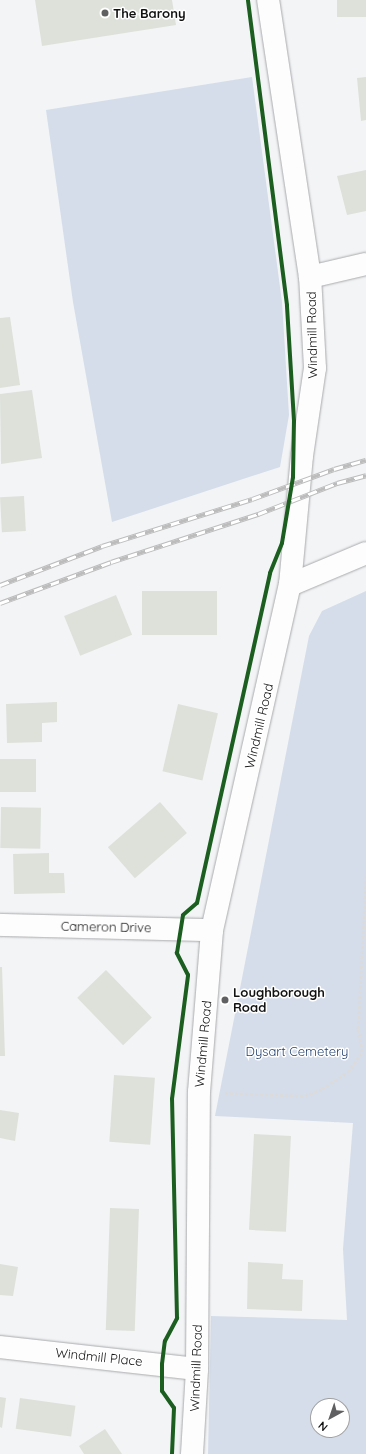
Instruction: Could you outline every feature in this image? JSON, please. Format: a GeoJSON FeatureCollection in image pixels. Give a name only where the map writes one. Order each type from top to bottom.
{"type":"FeatureCollection","features":[{"type":"Feature","properties":{"kind":"main road","name":"Windmill Road"},"geometry":{"type":"LineString","coordinates":[[192,1454],[197,1369],[199,1092],[212,930],[290,585],[302,456],[315,368],[310,277],[268,0]]}},
{"type":"Feature","properties":{"kind":"main road"},"geometry":{"type":"LineString","coordinates":[[310,277],[366,264]]}},
{"type":"Feature","properties":{"kind":"main road"},"geometry":{"type":"LineString","coordinates":[[290,585],[366,553]]}},
{"type":"Feature","properties":{"kind":"main road","name":"Cameron Drive"},"geometry":{"type":"LineString","coordinates":[[0,925],[212,930]]}},
{"type":"Feature","properties":{"kind":"main road","name":"Windmill Place"},"geometry":{"type":"LineString","coordinates":[[0,1347],[197,1369]]}},
{"type":"Feature","properties":{"kind":"path"},"geometry":{"type":"LineString","coordinates":[[199,1092],[305,1096],[322,1089],[348,1072],[362,1052],[358,1029],[366,874]]}},
{"type":"Feature","properties":{"kind":"green space"},"geometry":{"type":"Polygon","coordinates":[[[252,77],[282,302],[289,415],[280,467],[112,522],[73,302],[46,110],[252,77]]]}},
{"type":"Feature","properties":{"kind":"green space","name":"Dysart Cemetery"},"geometry":{"type":"Polygon","coordinates":[[[366,591],[366,1454],[208,1454],[211,1316],[347,1320],[343,1249],[353,1123],[215,1116],[309,636],[322,611],[366,591]]]}},
{"type":"Feature","properties":{"kind":"building","name":"The Barony"},"geometry":{"type":"Polygon","coordinates":[[[35,0],[172,0],[176,25],[42,46],[35,0]]]}},
{"type":"Feature","properties":{"kind":"building"},"geometry":{"type":"Polygon","coordinates":[[[337,0],[366,0],[366,17],[337,17],[337,0]]]}},
{"type":"Feature","properties":{"kind":"building"},"geometry":{"type":"Polygon","coordinates":[[[366,77],[366,120],[361,121],[357,78],[366,77]]]}},
{"type":"Feature","properties":{"kind":"building"},"geometry":{"type":"Polygon","coordinates":[[[366,170],[366,211],[347,215],[337,176],[366,170]]]}},
{"type":"Feature","properties":{"kind":"building"},"geometry":{"type":"Polygon","coordinates":[[[10,317],[20,385],[0,388],[0,318],[10,317]]]}},
{"type":"Feature","properties":{"kind":"building"},"geometry":{"type":"Polygon","coordinates":[[[32,390],[42,458],[1,464],[0,394],[32,390]]]}},
{"type":"Feature","properties":{"kind":"building"},"geometry":{"type":"Polygon","coordinates":[[[24,496],[26,531],[2,532],[0,497],[24,496]]]}},
{"type":"Feature","properties":{"kind":"building"},"geometry":{"type":"Polygon","coordinates":[[[142,591],[217,591],[217,635],[142,635],[142,591]]]}},
{"type":"Feature","properties":{"kind":"building"},"geometry":{"type":"Polygon","coordinates":[[[116,595],[132,635],[80,656],[64,616],[116,595]]]}},
{"type":"Feature","properties":{"kind":"building"},"geometry":{"type":"Polygon","coordinates":[[[57,702],[57,722],[42,723],[42,742],[7,743],[6,704],[57,702]]]}},
{"type":"Feature","properties":{"kind":"building"},"geometry":{"type":"Polygon","coordinates":[[[178,704],[218,713],[202,780],[162,771],[178,704]]]}},
{"type":"Feature","properties":{"kind":"building"},"geometry":{"type":"Polygon","coordinates":[[[0,759],[36,759],[36,792],[0,792],[0,759]]]}},
{"type":"Feature","properties":{"kind":"building"},"geometry":{"type":"Polygon","coordinates":[[[160,802],[187,833],[135,878],[108,847],[160,802]]]}},
{"type":"Feature","properties":{"kind":"building"},"geometry":{"type":"Polygon","coordinates":[[[1,807],[41,808],[40,849],[0,848],[1,807]]]}},
{"type":"Feature","properties":{"kind":"building"},"geometry":{"type":"Polygon","coordinates":[[[49,853],[49,873],[64,873],[65,893],[14,894],[13,854],[49,853]]]}},
{"type":"Feature","properties":{"kind":"building"},"geometry":{"type":"Polygon","coordinates":[[[0,967],[2,967],[5,1056],[0,1056],[0,967]]]}},
{"type":"Feature","properties":{"kind":"building"},"geometry":{"type":"Polygon","coordinates":[[[106,970],[152,1017],[123,1045],[77,998],[106,970]]]}},
{"type":"Feature","properties":{"kind":"building"},"geometry":{"type":"Polygon","coordinates":[[[114,1075],[155,1078],[150,1145],[109,1142],[114,1075]]]}},
{"type":"Feature","properties":{"kind":"building"},"geometry":{"type":"Polygon","coordinates":[[[0,1110],[19,1113],[15,1141],[0,1138],[0,1110]]]}},
{"type":"Feature","properties":{"kind":"building"},"geometry":{"type":"Polygon","coordinates":[[[254,1134],[291,1136],[286,1232],[249,1230],[254,1134]]]}},
{"type":"Feature","properties":{"kind":"building"},"geometry":{"type":"Polygon","coordinates":[[[110,1208],[139,1209],[135,1331],[106,1330],[110,1208]]]}},
{"type":"Feature","properties":{"kind":"building"},"geometry":{"type":"Polygon","coordinates":[[[248,1262],[283,1264],[282,1279],[303,1280],[302,1311],[247,1309],[248,1262]]]}},
{"type":"Feature","properties":{"kind":"building"},"geometry":{"type":"Polygon","coordinates":[[[0,1264],[18,1267],[13,1296],[0,1295],[0,1264]]]}},
{"type":"Feature","properties":{"kind":"building"},"geometry":{"type":"Polygon","coordinates":[[[0,1397],[6,1398],[2,1428],[0,1427],[0,1397]]]}},
{"type":"Feature","properties":{"kind":"building"},"geometry":{"type":"Polygon","coordinates":[[[20,1398],[75,1406],[71,1436],[16,1429],[20,1398]]]}},
{"type":"Feature","properties":{"kind":"building"},"geometry":{"type":"Polygon","coordinates":[[[105,1429],[122,1454],[84,1454],[79,1446],[105,1429]]]}},
{"type":"Feature","properties":{"kind":"railway"},"geometry":{"type":"LineString","coordinates":[[0,585],[102,546],[252,499],[334,469],[366,460]]}},
{"type":"Feature","properties":{"kind":"railway"},"geometry":{"type":"LineString","coordinates":[[0,603],[111,562],[258,514],[337,483],[366,475]]}},
{"type":"Feature","properties":{"kind":"cycle path"},"geometry":{"type":"LineString","coordinates":[[172,1454],[174,1408],[162,1391],[162,1364],[165,1341],[177,1318],[172,1099],[188,975],[177,953],[183,915],[197,903],[270,573],[282,543],[293,477],[294,421],[287,305],[248,0]]}},
{"type":"Feature","properties":{"kind":"place","name":"The Barony"},"geometry":{"type":"Point","coordinates":[105,13]}},
{"type":"Feature","properties":{"kind":"place","name":"Loughborough Road"},"geometry":{"type":"Point","coordinates":[225,1000]}}]}
